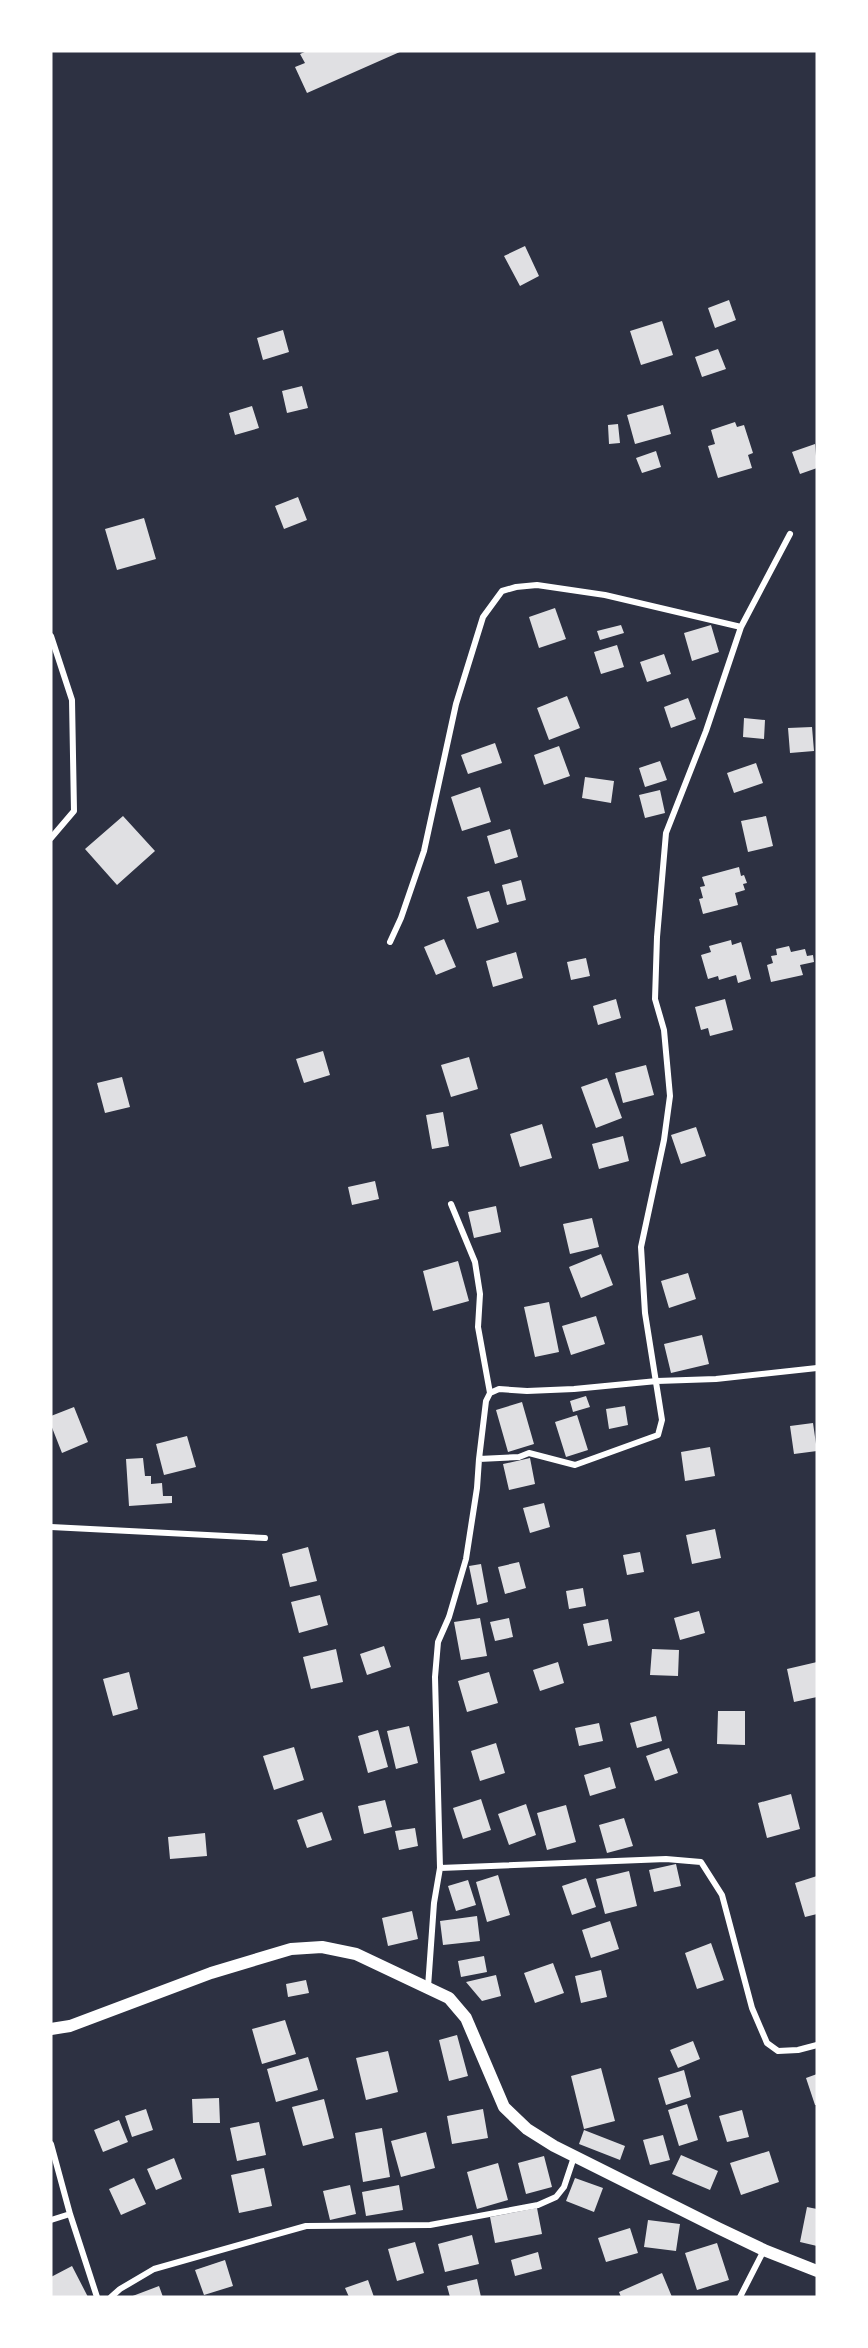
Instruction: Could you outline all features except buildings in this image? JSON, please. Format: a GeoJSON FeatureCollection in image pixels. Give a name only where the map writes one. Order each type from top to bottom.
{"type":"FeatureCollection","features":[{"type":"Feature","properties":{"kind":"main road"},"geometry":{"type":"LineString","coordinates":[[51,2029],[70,2026],[211,1974],[291,1949],[321,1947],[356,1954],[449,1998],[466,2018],[504,2107],[527,2129],[574,2157],[764,2250],[817,2271]]}},
{"type":"Feature","properties":{"kind":"street"},"geometry":{"type":"LineString","coordinates":[[478,1459],[519,1457],[529,1453],[575,1465],[658,1435],[662,1412],[645,1313],[641,1247],[664,1140],[670,1096],[664,1030],[655,999],[657,937],[666,833],[706,731],[741,627],[789,534]]}},
{"type":"Feature","properties":{"kind":"street"},"geometry":{"type":"LineString","coordinates":[[390,942],[401,918],[424,851],[456,704],[483,617],[502,591],[537,585],[606,595],[741,627]]}},
{"type":"Feature","properties":{"kind":"street"},"geometry":{"type":"LineString","coordinates":[[51,636],[72,700],[74,811],[51,838]]}},
{"type":"Feature","properties":{"kind":"street"},"geometry":{"type":"LineString","coordinates":[[428,1987],[434,1904],[440,1868],[435,1677],[438,1642],[449,1617],[466,1559],[477,1488],[482,1420],[490,1393],[477,1327],[480,1294],[475,1262],[451,1204]]}},
{"type":"Feature","properties":{"kind":"street"},"geometry":{"type":"LineString","coordinates":[[490,1393],[499,1389],[527,1391],[574,1389],[657,1381],[716,1379],[817,1368]]}},
{"type":"Feature","properties":{"kind":"street"},"geometry":{"type":"LineString","coordinates":[[51,1527],[265,1538]]}},
{"type":"Feature","properties":{"kind":"street"},"geometry":{"type":"LineString","coordinates":[[440,1868],[666,1859],[701,1862],[722,1895],[752,2008],[767,2043],[778,2051],[798,2050],[817,2045]]}},
{"type":"Feature","properties":{"kind":"street"},"geometry":{"type":"LineString","coordinates":[[51,2144],[70,2214],[97,2297]]}},
{"type":"Feature","properties":{"kind":"street"},"geometry":{"type":"LineString","coordinates":[[111,2297],[154,2269],[306,2226],[430,2225],[538,2205],[556,2198],[564,2187],[574,2157]]}},
{"type":"Feature","properties":{"kind":"street"},"geometry":{"type":"LineString","coordinates":[[51,2220],[70,2214]]}},
{"type":"Feature","properties":{"kind":"street"},"geometry":{"type":"LineString","coordinates":[[740,2297],[764,2250]]}}]}
